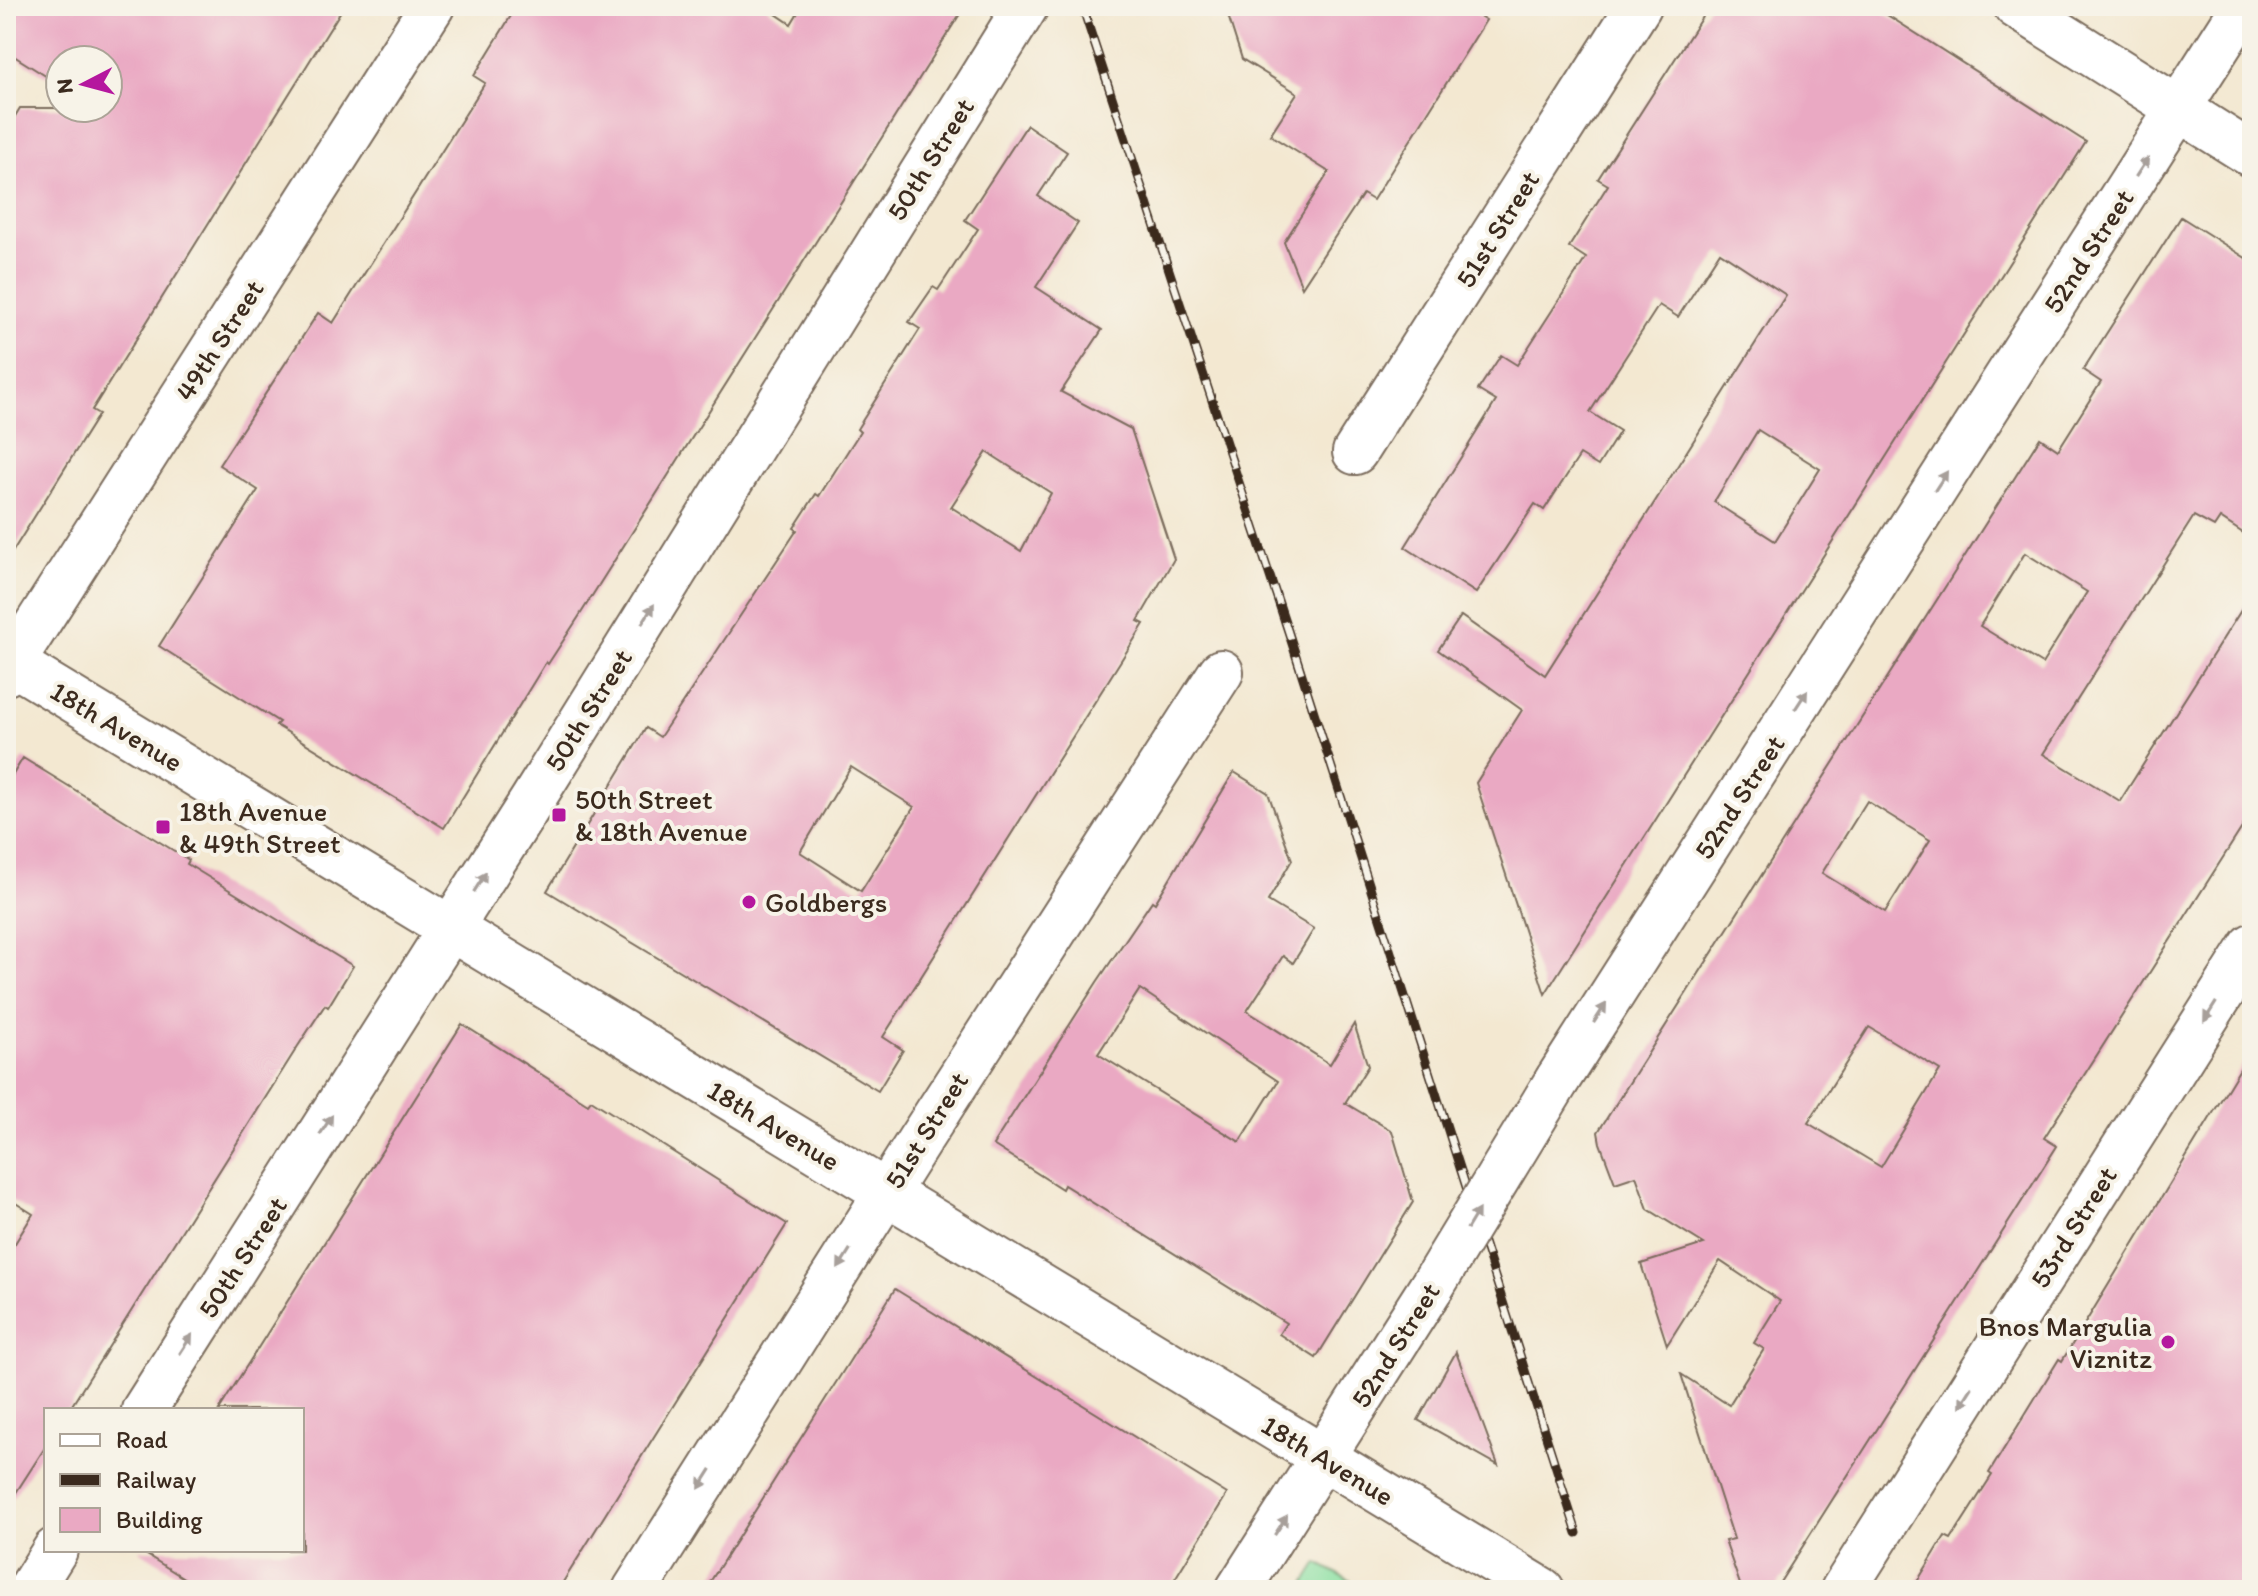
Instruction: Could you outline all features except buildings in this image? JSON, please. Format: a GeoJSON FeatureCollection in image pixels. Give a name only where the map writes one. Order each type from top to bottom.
{"type":"FeatureCollection","features":[{"type":"Feature","properties":{"kind":"street","name":"49th Street"},"geometry":{"type":"LineString","coordinates":[[8,665],[432,6]]}},
{"type":"Feature","properties":{"kind":"street","name":"51st Street"},"geometry":{"type":"LineString","coordinates":[[1355,452],[1639,6]]}},
{"type":"Feature","properties":{"kind":"street"},"geometry":{"type":"LineString","coordinates":[[2016,6],[2252,155]]}},
{"type":"Feature","properties":{"kind":"street","name":"52nd Street"},"geometry":{"type":"LineString","coordinates":[[1238,1590],[1432,1286],[1558,1079],[2244,6]]}},
{"type":"Feature","properties":{"kind":"street","name":"50th Street"},"geometry":{"type":"LineString","coordinates":[[145,1408],[451,929],[1022,13]]}},
{"type":"Feature","properties":{"kind":"street","name":"18th Avenue"},"geometry":{"type":"LineString","coordinates":[[8,665],[451,929],[1542,1590]]}},
{"type":"Feature","properties":{"kind":"street","name":"51st Street"},"geometry":{"type":"LineString","coordinates":[[635,1590],[1221,672]]}},
{"type":"Feature","properties":{"kind":"street","name":"53rd Street"},"geometry":{"type":"LineString","coordinates":[[1843,1590],[2252,946]]}},
{"type":"Feature","properties":{"kind":"street"},"geometry":{"type":"LineString","coordinates":[[30,1590],[54,1552]]}},
{"type":"Feature","properties":{"kind":"green space"},"geometry":{"type":"Polygon","coordinates":[[[1318,1563],[1367,1590],[1301,1590],[1318,1563]]]}},
{"type":"Feature","properties":{"kind":"railway"},"geometry":{"type":"LineString","coordinates":[[1082,6],[1288,631],[1577,1533]]}},
{"type":"Feature","properties":{"kind":"place","name":"50th Street & 18th Avenue"},"geometry":{"type":"Point","coordinates":[559,815]}},
{"type":"Feature","properties":{"kind":"place","name":"18th Avenue & 49th Street"},"geometry":{"type":"Point","coordinates":[163,827]}},
{"type":"Feature","properties":{"kind":"place","name":"Goldbergs"},"geometry":{"type":"Point","coordinates":[749,902]}},
{"type":"Feature","properties":{"kind":"place","name":"Bnos Margulia Viznitz"},"geometry":{"type":"Point","coordinates":[2168,1342]}}]}
